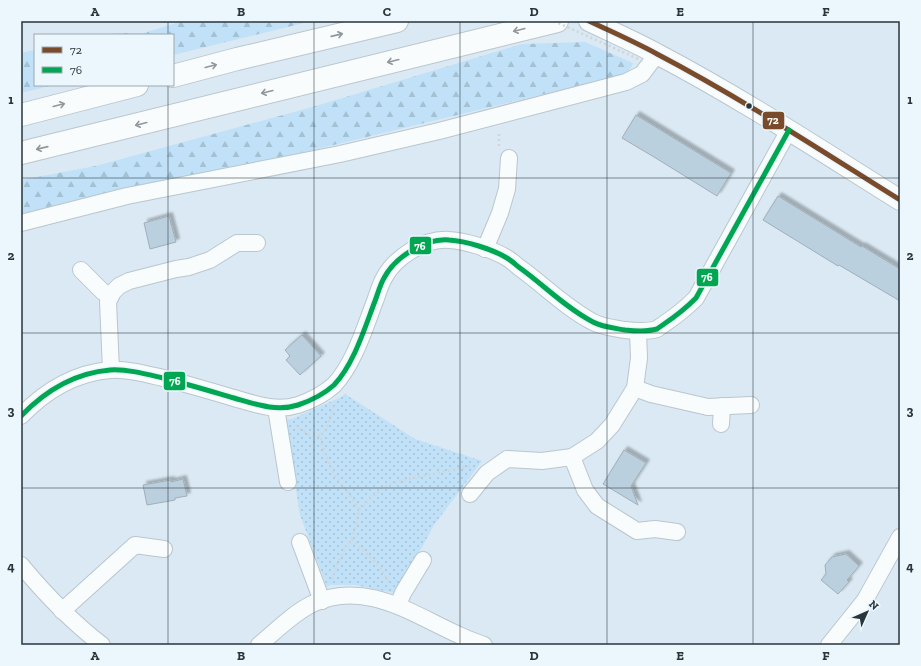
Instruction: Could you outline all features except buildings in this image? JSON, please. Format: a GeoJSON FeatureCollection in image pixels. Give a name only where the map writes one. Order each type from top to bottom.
{"type":"FeatureCollection","features":[{"type":"Feature","properties":{"kind":"highway"},"geometry":{"type":"LineString","coordinates":[[174,76],[237,59],[397,21]]}},
{"type":"Feature","properties":{"kind":"highway"},"geometry":{"type":"LineString","coordinates":[[21,153],[557,21]]}},
{"type":"Feature","properties":{"kind":"highway"},"geometry":{"type":"LineString","coordinates":[[21,115],[133,86]]}},
{"type":"Feature","properties":{"kind":"main road"},"geometry":{"type":"LineString","coordinates":[[589,21],[651,58],[705,80],[789,130],[900,200]]}},
{"type":"Feature","properties":{"kind":"street"},"geometry":{"type":"LineString","coordinates":[[21,223],[127,196],[347,152],[439,131],[626,82],[642,74],[651,58]]}},
{"type":"Feature","properties":{"kind":"street"},"geometry":{"type":"LineString","coordinates":[[21,416],[42,397],[67,381],[92,373],[111,370],[146,374],[250,403],[281,408],[303,403],[330,388],[348,366],[359,344],[384,278],[391,267],[412,250],[423,244],[435,241],[447,240],[464,242],[485,248],[507,258],[538,281],[569,308],[594,323],[611,328],[638,331],[658,328],[676,316],[696,298],[789,130]]}},
{"type":"Feature","properties":{"kind":"street"},"geometry":{"type":"LineString","coordinates":[[485,248],[500,213],[508,189],[509,158]]}},
{"type":"Feature","properties":{"kind":"street"},"geometry":{"type":"LineString","coordinates":[[111,370],[108,302],[113,292],[119,286],[129,281],[176,269],[190,273],[237,242],[257,243]]}},
{"type":"Feature","properties":{"kind":"street"},"geometry":{"type":"LineString","coordinates":[[81,270],[110,297]]}},
{"type":"Feature","properties":{"kind":"street"},"geometry":{"type":"LineString","coordinates":[[470,494],[487,473],[507,459],[542,461],[572,457],[597,441],[612,425],[634,388],[639,358],[638,331]]}},
{"type":"Feature","properties":{"kind":"street"},"geometry":{"type":"LineString","coordinates":[[634,388],[651,394],[708,407],[751,405]]}},
{"type":"Feature","properties":{"kind":"street"},"geometry":{"type":"LineString","coordinates":[[722,406],[722,424]]}},
{"type":"Feature","properties":{"kind":"street"},"geometry":{"type":"LineString","coordinates":[[281,408],[288,482]]}},
{"type":"Feature","properties":{"kind":"street"},"geometry":{"type":"LineString","coordinates":[[572,457],[585,490],[596,506],[637,531],[655,528],[676,532]]}},
{"type":"Feature","properties":{"kind":"street"},"geometry":{"type":"LineString","coordinates":[[829,645],[865,600],[900,537]]}},
{"type":"Feature","properties":{"kind":"street"},"geometry":{"type":"LineString","coordinates":[[300,542],[326,599]]}},
{"type":"Feature","properties":{"kind":"street"},"geometry":{"type":"LineString","coordinates":[[62,611],[135,545],[164,549]]}},
{"type":"Feature","properties":{"kind":"street"},"geometry":{"type":"LineString","coordinates":[[394,604],[403,593],[423,560]]}},
{"type":"Feature","properties":{"kind":"street"},"geometry":{"type":"LineString","coordinates":[[21,565],[62,611],[102,645]]}},
{"type":"Feature","properties":{"kind":"street"},"geometry":{"type":"LineString","coordinates":[[259,645],[296,614],[312,604],[326,599],[347,595],[373,597],[394,604],[457,640],[484,645]]}},
{"type":"Feature","properties":{"kind":"path"},"geometry":{"type":"LineString","coordinates":[[554,21],[651,58]]}},
{"type":"Feature","properties":{"kind":"path"},"geometry":{"type":"LineString","coordinates":[[500,115],[499,147],[509,158]]}},
{"type":"Feature","properties":{"kind":"path"},"geometry":{"type":"LineString","coordinates":[[335,383],[341,397],[333,408],[326,429],[321,436],[322,444],[335,476],[350,494],[359,510]]}},
{"type":"Feature","properties":{"kind":"path"},"geometry":{"type":"LineString","coordinates":[[281,408],[303,432],[321,436]]}},
{"type":"Feature","properties":{"kind":"path"},"geometry":{"type":"LineString","coordinates":[[326,599],[337,565],[344,550],[352,539],[359,510],[382,488],[398,481],[477,466]]}},
{"type":"Feature","properties":{"kind":"path"},"geometry":{"type":"LineString","coordinates":[[352,539],[379,566],[394,593],[394,604]]}},
{"type":"Feature","properties":{"kind":"green space"},"geometry":{"type":"Polygon","coordinates":[[[183,21],[312,21],[174,55],[174,34],[110,34],[144,33],[183,21]]]}},
{"type":"Feature","properties":{"kind":"green space"},"geometry":{"type":"Polygon","coordinates":[[[585,42],[633,63],[632,66],[626,74],[276,159],[21,216],[21,180],[96,166],[316,106],[522,44],[585,42]]]}},
{"type":"Feature","properties":{"kind":"green space"},"geometry":{"type":"Polygon","coordinates":[[[34,50],[34,86],[49,86],[21,93],[21,53],[34,50]]]}},
{"type":"Feature","properties":{"kind":"green space"},"geometry":{"type":"Polygon","coordinates":[[[345,394],[415,439],[482,461],[434,525],[397,593],[355,585],[330,585],[327,587],[300,515],[285,420],[292,419],[345,394]]]}},
{"type":"Feature","properties":{"kind":"transit line","name":"72"},"geometry":{"type":"LineString","coordinates":[[589,21],[632,41],[719,88],[900,200]]}},
{"type":"Feature","properties":{"kind":"transit line","name":"76"},"geometry":{"type":"LineString","coordinates":[[21,416],[50,391],[61,385],[85,375],[110,370],[130,371],[150,375],[250,403],[266,406],[282,408],[298,405],[330,388],[341,376],[353,356],[363,333],[381,283],[395,263],[412,250],[430,242],[440,240],[471,244],[487,249],[511,260],[565,304],[597,324],[629,330],[645,331],[657,329],[681,312],[696,298],[789,130]]}}]}
